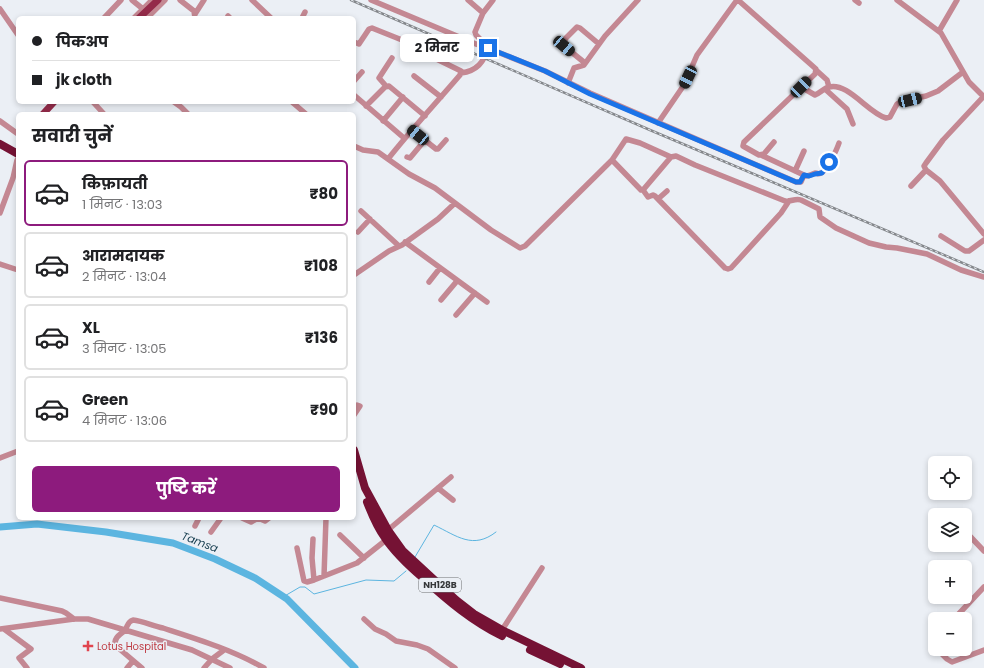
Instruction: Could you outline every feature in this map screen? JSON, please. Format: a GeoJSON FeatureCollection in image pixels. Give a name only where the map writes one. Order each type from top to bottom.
{"type":"FeatureCollection","features":[{"type":"Feature","properties":{"kind":"highway"},"geometry":{"type":"LineString","coordinates":[[0,144],[16,157]]}},
{"type":"Feature","properties":{"kind":"highway"},"geometry":{"type":"LineString","coordinates":[[0,150],[16,158]]}},
{"type":"Feature","properties":{"kind":"highway","name":"NH128B"},"geometry":{"type":"LineString","coordinates":[[356,457],[365,488],[388,530],[403,551],[456,600],[474,614],[502,630],[581,668]]}},
{"type":"Feature","properties":{"kind":"highway","name":"NH128B"},"geometry":{"type":"LineString","coordinates":[[356,475],[375,521],[386,540],[408,564],[443,597],[483,627],[568,668]]}},
{"type":"Feature","properties":{"kind":"main road"},"geometry":{"type":"LineString","coordinates":[[142,16],[158,0]]}},
{"type":"Feature","properties":{"kind":"main road"},"geometry":{"type":"LineString","coordinates":[[45,112],[52,104]]}},
{"type":"Feature","properties":{"kind":"street"},"geometry":{"type":"LineString","coordinates":[[106,16],[121,0]]}},
{"type":"Feature","properties":{"kind":"street"},"geometry":{"type":"LineString","coordinates":[[132,0],[143,9]]}},
{"type":"Feature","properties":{"kind":"street"},"geometry":{"type":"LineString","coordinates":[[136,16],[152,0]]}},
{"type":"Feature","properties":{"kind":"street"},"geometry":{"type":"LineString","coordinates":[[149,16],[165,0]]}},
{"type":"Feature","properties":{"kind":"street"},"geometry":{"type":"LineString","coordinates":[[180,0],[192,10],[195,16]]}},
{"type":"Feature","properties":{"kind":"street"},"geometry":{"type":"LineString","coordinates":[[195,16],[204,0]]}},
{"type":"Feature","properties":{"kind":"street"},"geometry":{"type":"LineString","coordinates":[[252,0],[269,16]]}},
{"type":"Feature","properties":{"kind":"street"},"geometry":{"type":"LineString","coordinates":[[371,0],[545,71],[568,83],[658,123],[796,182],[800,182],[804,175]]}},
{"type":"Feature","properties":{"kind":"street"},"geometry":{"type":"LineString","coordinates":[[468,0],[483,12]]}},
{"type":"Feature","properties":{"kind":"street"},"geometry":{"type":"LineString","coordinates":[[488,47],[475,34],[483,12],[493,0]]}},
{"type":"Feature","properties":{"kind":"street"},"geometry":{"type":"LineString","coordinates":[[568,83],[574,68],[585,63],[599,44],[638,0]]}},
{"type":"Feature","properties":{"kind":"street"},"geometry":{"type":"LineString","coordinates":[[658,123],[684,85],[693,63],[701,49],[737,0],[743,2],[827,80],[827,88],[847,109],[853,124]]}},
{"type":"Feature","properties":{"kind":"street"},"geometry":{"type":"LineString","coordinates":[[897,0],[939,31],[970,84],[984,97],[947,136],[926,163],[924,168],[940,181],[984,234]]}},
{"type":"Feature","properties":{"kind":"street"},"geometry":{"type":"LineString","coordinates":[[939,31],[957,0]]}},
{"type":"Feature","properties":{"kind":"street"},"geometry":{"type":"LineString","coordinates":[[0,9],[16,32]]}},
{"type":"Feature","properties":{"kind":"street"},"geometry":{"type":"LineString","coordinates":[[303,16],[305,12]]}},
{"type":"Feature","properties":{"kind":"street"},"geometry":{"type":"LineString","coordinates":[[585,63],[564,46],[564,40],[577,27],[599,44]]}},
{"type":"Feature","properties":{"kind":"street"},"geometry":{"type":"LineString","coordinates":[[356,43],[359,44],[369,29],[372,28],[408,42],[420,51],[460,70],[461,72],[472,71],[480,65],[488,47]]}},
{"type":"Feature","properties":{"kind":"street"},"geometry":{"type":"LineString","coordinates":[[392,58],[379,78],[386,86],[392,88],[425,116]]}},
{"type":"Feature","properties":{"kind":"street"},"geometry":{"type":"LineString","coordinates":[[816,70],[815,74],[743,143],[744,147],[757,155],[761,155],[809,176],[822,173],[839,143]]}},
{"type":"Feature","properties":{"kind":"street"},"geometry":{"type":"LineString","coordinates":[[356,79],[362,72]]}},
{"type":"Feature","properties":{"kind":"street"},"geometry":{"type":"LineString","coordinates":[[388,159],[404,138],[425,116],[461,72]]}},
{"type":"Feature","properties":{"kind":"street"},"geometry":{"type":"LineString","coordinates":[[801,87],[815,95],[827,88],[836,87],[846,90],[880,115],[888,118],[897,104],[902,101],[926,96],[938,91],[964,72]]}},
{"type":"Feature","properties":{"kind":"street"},"geometry":{"type":"LineString","coordinates":[[414,76],[441,97]]}},
{"type":"Feature","properties":{"kind":"street"},"geometry":{"type":"LineString","coordinates":[[366,106],[386,86]]}},
{"type":"Feature","properties":{"kind":"street"},"geometry":{"type":"LineString","coordinates":[[356,96],[404,138]]}},
{"type":"Feature","properties":{"kind":"street"},"geometry":{"type":"LineString","coordinates":[[383,121],[403,98]]}},
{"type":"Feature","properties":{"kind":"street"},"geometry":{"type":"LineString","coordinates":[[95,104],[102,112]]}},
{"type":"Feature","properties":{"kind":"street"},"geometry":{"type":"LineString","coordinates":[[177,104],[186,112]]}},
{"type":"Feature","properties":{"kind":"street"},"geometry":{"type":"LineString","coordinates":[[294,104],[304,112]]}},
{"type":"Feature","properties":{"kind":"street"},"geometry":{"type":"LineString","coordinates":[[0,121],[16,133]]}},
{"type":"Feature","properties":{"kind":"street"},"geometry":{"type":"LineString","coordinates":[[412,130],[437,149],[446,140]]}},
{"type":"Feature","properties":{"kind":"street"},"geometry":{"type":"LineString","coordinates":[[356,147],[363,150],[378,152],[409,174],[435,188],[490,230],[520,248],[525,246],[612,160],[624,140],[629,139],[671,157],[676,156],[683,158],[695,165],[785,201],[798,199],[819,209],[820,217],[836,228],[869,243],[927,254],[961,270],[984,278]]}},
{"type":"Feature","properties":{"kind":"street"},"geometry":{"type":"LineString","coordinates":[[407,157],[410,158],[425,140]]}},
{"type":"Feature","properties":{"kind":"street"},"geometry":{"type":"LineString","coordinates":[[761,155],[774,142]]}},
{"type":"Feature","properties":{"kind":"street"},"geometry":{"type":"LineString","coordinates":[[795,171],[804,151]]}},
{"type":"Feature","properties":{"kind":"street"},"geometry":{"type":"LineString","coordinates":[[643,190],[671,157]]}},
{"type":"Feature","properties":{"kind":"street"},"geometry":{"type":"LineString","coordinates":[[612,160],[641,190],[643,190],[648,197],[653,195],[658,199],[707,250],[725,268],[728,269],[731,268],[776,219],[790,201]]}},
{"type":"Feature","properties":{"kind":"street"},"geometry":{"type":"LineString","coordinates":[[13,178],[16,163]]}},
{"type":"Feature","properties":{"kind":"street"},"geometry":{"type":"LineString","coordinates":[[911,186],[926,170]]}},
{"type":"Feature","properties":{"kind":"street"},"geometry":{"type":"LineString","coordinates":[[0,213],[16,173]]}},
{"type":"Feature","properties":{"kind":"street"},"geometry":{"type":"LineString","coordinates":[[658,199],[667,191]]}},
{"type":"Feature","properties":{"kind":"street"},"geometry":{"type":"LineString","coordinates":[[356,274],[387,252],[405,242],[444,214],[454,204]]}},
{"type":"Feature","properties":{"kind":"street"},"geometry":{"type":"LineString","coordinates":[[361,212],[399,246]]}},
{"type":"Feature","properties":{"kind":"street"},"geometry":{"type":"LineString","coordinates":[[358,232],[370,219]]}},
{"type":"Feature","properties":{"kind":"street"},"geometry":{"type":"LineString","coordinates":[[941,236],[965,251],[984,240]]}},
{"type":"Feature","properties":{"kind":"street"},"geometry":{"type":"LineString","coordinates":[[405,242],[486,302]]}},
{"type":"Feature","properties":{"kind":"street"},"geometry":{"type":"LineString","coordinates":[[0,264],[16,269]]}},
{"type":"Feature","properties":{"kind":"street"},"geometry":{"type":"LineString","coordinates":[[429,282],[440,268]]}},
{"type":"Feature","properties":{"kind":"street"},"geometry":{"type":"LineString","coordinates":[[440,300],[457,281]]}},
{"type":"Feature","properties":{"kind":"street"},"geometry":{"type":"LineString","coordinates":[[456,315],[475,294]]}},
{"type":"Feature","properties":{"kind":"street"},"geometry":{"type":"LineString","coordinates":[[356,406],[360,406],[356,412]]}},
{"type":"Feature","properties":{"kind":"street"},"geometry":{"type":"LineString","coordinates":[[0,458],[16,452]]}},
{"type":"Feature","properties":{"kind":"street"},"geometry":{"type":"LineString","coordinates":[[388,530],[451,477]]}},
{"type":"Feature","properties":{"kind":"street"},"geometry":{"type":"LineString","coordinates":[[438,488],[453,500]]}},
{"type":"Feature","properties":{"kind":"street"},"geometry":{"type":"LineString","coordinates":[[195,526],[198,520]]}},
{"type":"Feature","properties":{"kind":"street"},"geometry":{"type":"LineString","coordinates":[[211,532],[220,520]]}},
{"type":"Feature","properties":{"kind":"street"},"geometry":{"type":"LineString","coordinates":[[324,576],[326,520]]}},
{"type":"Feature","properties":{"kind":"street"},"geometry":{"type":"LineString","coordinates":[[340,535],[364,558]]}},
{"type":"Feature","properties":{"kind":"street"},"geometry":{"type":"LineString","coordinates":[[972,538],[984,551]]}},
{"type":"Feature","properties":{"kind":"street"},"geometry":{"type":"LineString","coordinates":[[313,540],[312,558],[314,580]]}},
{"type":"Feature","properties":{"kind":"street"},"geometry":{"type":"LineString","coordinates":[[296,548],[304,581],[307,582],[353,565],[386,540]]}},
{"type":"Feature","properties":{"kind":"street"},"geometry":{"type":"LineString","coordinates":[[502,630],[542,568]]}},
{"type":"Feature","properties":{"kind":"street"},"geometry":{"type":"LineString","coordinates":[[961,612],[984,587]]}},
{"type":"Feature","properties":{"kind":"street"},"geometry":{"type":"LineString","coordinates":[[0,598],[66,612],[74,619]]}},
{"type":"Feature","properties":{"kind":"street"},"geometry":{"type":"LineString","coordinates":[[2,629],[74,619],[88,619],[192,650],[230,668]]}},
{"type":"Feature","properties":{"kind":"street"},"geometry":{"type":"LineString","coordinates":[[364,619],[375,629],[388,635],[396,641],[417,645],[428,649],[455,668]]}},
{"type":"Feature","properties":{"kind":"street"},"geometry":{"type":"LineString","coordinates":[[142,668],[116,646],[115,642],[118,634],[125,630],[130,621],[136,621],[186,636],[239,655],[264,668]]}},
{"type":"Feature","properties":{"kind":"street"},"geometry":{"type":"LineString","coordinates":[[2,629],[31,649],[19,658],[27,668]]}},
{"type":"Feature","properties":{"kind":"street"},"geometry":{"type":"LineString","coordinates":[[204,668],[212,659],[224,650]]}},
{"type":"Feature","properties":{"kind":"street"},"geometry":{"type":"LineString","coordinates":[[972,654],[984,650]]}},
{"type":"Feature","properties":{"kind":"street"},"geometry":{"type":"LineString","coordinates":[[944,656],[952,662],[968,656]]}},
{"type":"Feature","properties":{"kind":"street"},"geometry":{"type":"LineString","coordinates":[[127,668],[134,661]]}},
{"type":"Feature","properties":{"kind":"waterway","name":"Tamsa"},"geometry":{"type":"LineString","coordinates":[[0,527],[37,524],[106,532],[173,543],[215,559],[255,578],[287,599],[355,668]]}},
{"type":"Feature","properties":{"kind":"waterway"},"geometry":{"type":"LineString","coordinates":[[415,557],[434,525],[458,537],[472,541],[480,540],[496,532]]}},
{"type":"Feature","properties":{"kind":"waterway"},"geometry":{"type":"LineString","coordinates":[[283,597],[300,587],[305,587],[314,594],[366,580],[394,581],[406,571]]}},
{"type":"Feature","properties":{"kind":"railway"},"geometry":{"type":"LineString","coordinates":[[351,0],[650,130],[984,272]]}},
{"type":"Feature","properties":{"kind":"place","name":"Lotus Hospital"},"geometry":{"type":"Point","coordinates":[88,646]}},
{"type":"Feature","properties":{"kind":"route"},"geometry":{"type":"LineString","coordinates":[[488,48],[552,74],[590,94],[798,183],[804,175],[809,176],[822,173],[829,162]]}}]}
